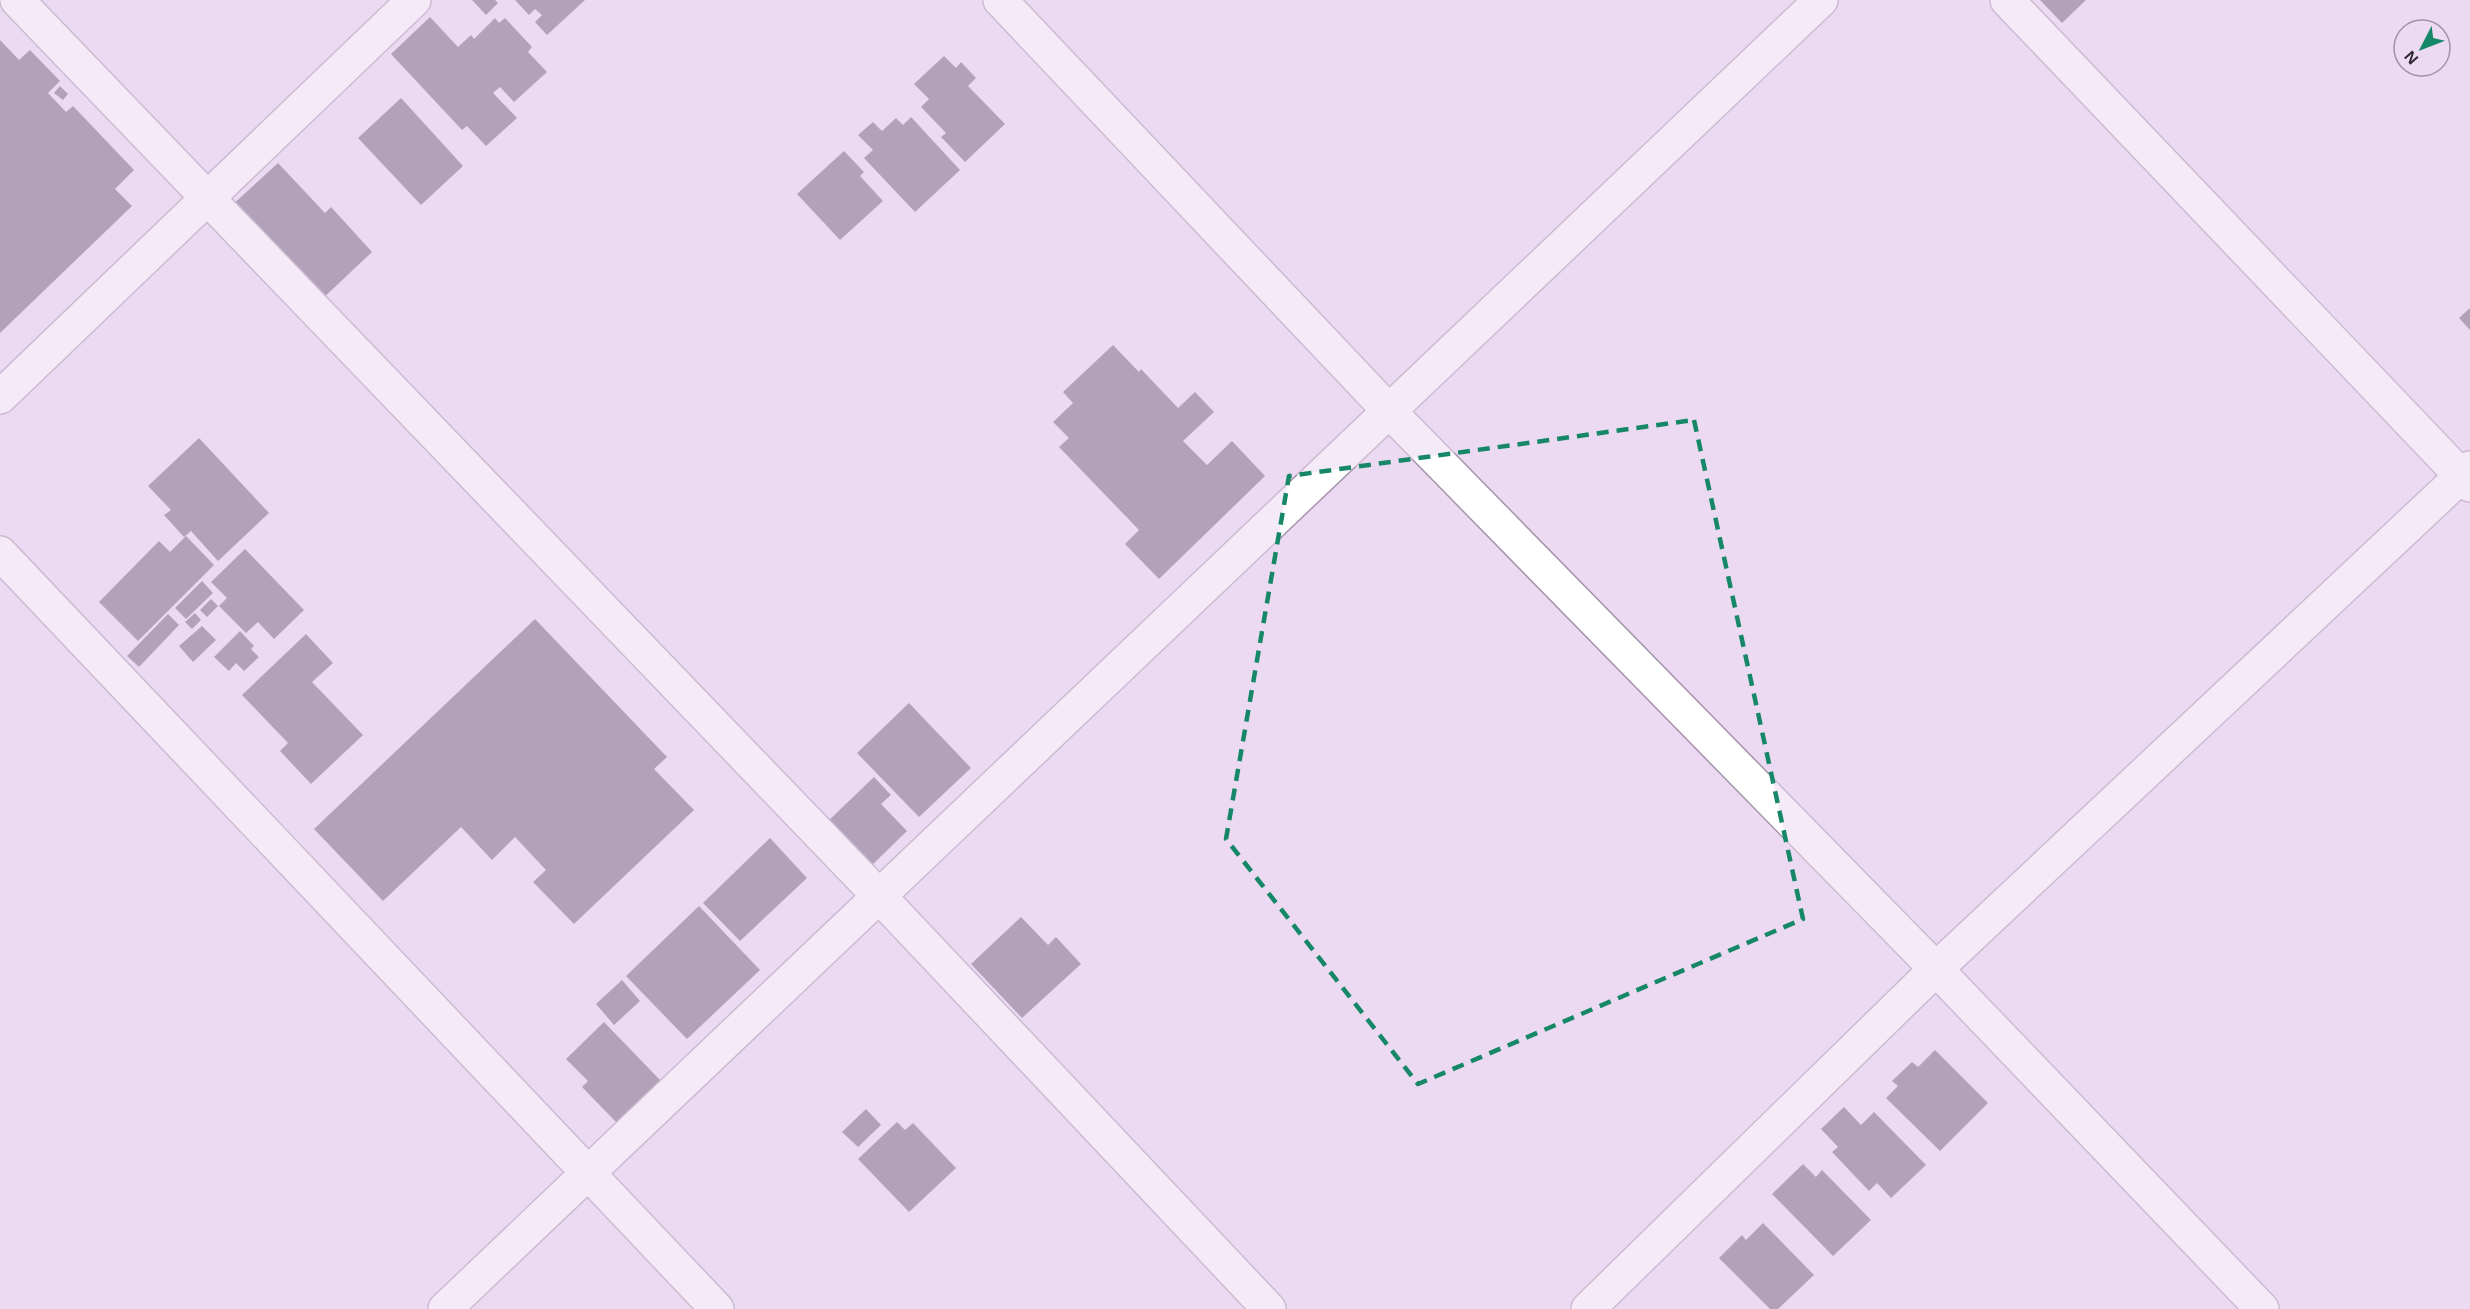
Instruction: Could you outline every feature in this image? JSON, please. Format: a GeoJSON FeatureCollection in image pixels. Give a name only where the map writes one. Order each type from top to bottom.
{"type":"FeatureCollection","features":[{"type":"Feature","properties":{"kind":"street"},"geometry":{"type":"LineString","coordinates":[[17,0],[879,896],[1269,1309]]}},
{"type":"Feature","properties":{"kind":"street"},"geometry":{"type":"LineString","coordinates":[[0,397],[414,0]]}},
{"type":"Feature","properties":{"kind":"street"},"geometry":{"type":"LineString","coordinates":[[999,0],[1390,412],[1936,969],[2262,1309]]}},
{"type":"Feature","properties":{"kind":"street"},"geometry":{"type":"LineString","coordinates":[[445,1309],[1821,0]]}},
{"type":"Feature","properties":{"kind":"street"},"geometry":{"type":"LineString","coordinates":[[1588,1309],[1936,969],[2467,476],[2007,0]]}},
{"type":"Feature","properties":{"kind":"street"},"geometry":{"type":"LineString","coordinates":[[0,553],[717,1309]]}},
{"type":"Feature","properties":{"kind":"highlighted area"},"geometry":{"type":"Polygon","coordinates":[[[1694,420],[1803,919],[1418,1084],[1226,839],[1289,476],[1694,420]]]}},
{"type":"Feature","properties":{"kind":"building"},"geometry":{"type":"Polygon","coordinates":[[[472,0],[495,0],[498,3],[486,15],[472,0]]]}},
{"type":"Feature","properties":{"kind":"building"},"geometry":{"type":"Polygon","coordinates":[[[515,0],[585,0],[547,35],[535,22],[542,15],[535,9],[529,15],[515,0]]]}},
{"type":"Feature","properties":{"kind":"building"},"geometry":{"type":"Polygon","coordinates":[[[2040,0],[2086,0],[2062,23],[2040,0]]]}},
{"type":"Feature","properties":{"kind":"building"},"geometry":{"type":"Polygon","coordinates":[[[430,17],[458,47],[471,35],[474,39],[495,18],[499,23],[505,18],[532,47],[528,52],[547,72],[514,102],[500,87],[493,93],[517,118],[486,146],[467,126],[462,130],[391,54],[430,17]]]}},
{"type":"Feature","properties":{"kind":"building"},"geometry":{"type":"Polygon","coordinates":[[[0,40],[19,60],[30,50],[60,81],[48,93],[66,112],[73,106],[134,170],[115,189],[132,206],[0,333],[0,40]]]}},
{"type":"Feature","properties":{"kind":"building"},"geometry":{"type":"Polygon","coordinates":[[[944,56],[956,68],[961,62],[976,78],[968,86],[1005,124],[965,162],[941,137],[946,133],[921,107],[929,99],[914,84],[944,56]]]}},
{"type":"Feature","properties":{"kind":"building"},"geometry":{"type":"Polygon","coordinates":[[[60,86],[68,94],[63,100],[54,93],[60,86]]]}},
{"type":"Feature","properties":{"kind":"building"},"geometry":{"type":"Polygon","coordinates":[[[401,98],[463,166],[421,205],[358,138],[401,98]]]}},
{"type":"Feature","properties":{"kind":"building"},"geometry":{"type":"Polygon","coordinates":[[[911,117],[960,170],[915,212],[864,158],[873,150],[858,135],[873,122],[882,131],[896,118],[903,125],[911,117]]]}},
{"type":"Feature","properties":{"kind":"building"},"geometry":{"type":"Polygon","coordinates":[[[844,151],[864,172],[860,176],[883,201],[840,240],[797,194],[844,151]]]}},
{"type":"Feature","properties":{"kind":"building"},"geometry":{"type":"Polygon","coordinates":[[[278,163],[325,213],[331,207],[372,252],[319,302],[230,207],[278,163]]]}},
{"type":"Feature","properties":{"kind":"building"},"geometry":{"type":"Polygon","coordinates":[[[2470,308],[2470,330],[2459,318],[2470,308]]]}},
{"type":"Feature","properties":{"kind":"building"},"geometry":{"type":"Polygon","coordinates":[[[1113,345],[1139,372],[1141,369],[1178,408],[1195,392],[1214,412],[1183,441],[1207,465],[1232,441],[1265,476],[1159,579],[1125,544],[1139,530],[1059,447],[1069,438],[1053,422],[1073,403],[1063,392],[1113,345]]]}},
{"type":"Feature","properties":{"kind":"building"},"geometry":{"type":"Polygon","coordinates":[[[199,438],[269,513],[218,561],[191,531],[184,537],[164,515],[171,510],[148,486],[199,438]]]}},
{"type":"Feature","properties":{"kind":"building"},"geometry":{"type":"Polygon","coordinates":[[[186,536],[214,565],[138,641],[99,602],[159,541],[170,552],[186,536]]]}},
{"type":"Feature","properties":{"kind":"building"},"geometry":{"type":"Polygon","coordinates":[[[245,549],[304,610],[274,639],[258,622],[246,633],[219,606],[227,598],[211,582],[245,549]]]}},
{"type":"Feature","properties":{"kind":"building"},"geometry":{"type":"Polygon","coordinates":[[[202,581],[213,593],[186,619],[175,608],[202,581]]]}},
{"type":"Feature","properties":{"kind":"building"},"geometry":{"type":"Polygon","coordinates":[[[211,599],[218,606],[207,617],[200,610],[211,599]]]}},
{"type":"Feature","properties":{"kind":"building"},"geometry":{"type":"Polygon","coordinates":[[[195,613],[201,620],[192,629],[185,622],[195,613]]]}},
{"type":"Feature","properties":{"kind":"building"},"geometry":{"type":"Polygon","coordinates":[[[168,614],[179,625],[139,667],[127,656],[168,614]]]}},
{"type":"Feature","properties":{"kind":"building"},"geometry":{"type":"Polygon","coordinates":[[[535,619],[667,757],[654,769],[694,810],[574,924],[533,882],[546,870],[515,837],[492,860],[461,827],[383,901],[314,829],[535,619]]]}},
{"type":"Feature","properties":{"kind":"building"},"geometry":{"type":"Polygon","coordinates":[[[202,626],[216,640],[193,662],[179,646],[202,626]]]}},
{"type":"Feature","properties":{"kind":"building"},"geometry":{"type":"Polygon","coordinates":[[[240,631],[254,646],[251,649],[259,657],[244,671],[236,663],[229,671],[214,657],[240,631]]]}},
{"type":"Feature","properties":{"kind":"building"},"geometry":{"type":"Polygon","coordinates":[[[306,634],[333,663],[312,682],[363,735],[311,784],[280,751],[288,743],[242,695],[306,634]]]}},
{"type":"Feature","properties":{"kind":"building"},"geometry":{"type":"Polygon","coordinates":[[[909,703],[971,768],[919,817],[857,753],[909,703]]]}},
{"type":"Feature","properties":{"kind":"building"},"geometry":{"type":"Polygon","coordinates":[[[874,777],[891,795],[881,804],[907,831],[870,867],[826,823],[874,777]]]}},
{"type":"Feature","properties":{"kind":"building"},"geometry":{"type":"Polygon","coordinates":[[[770,838],[807,878],[740,941],[703,903],[770,838]]]}},
{"type":"Feature","properties":{"kind":"building"},"geometry":{"type":"Polygon","coordinates":[[[699,906],[760,970],[687,1039],[626,976],[699,906]]]}},
{"type":"Feature","properties":{"kind":"building"},"geometry":{"type":"Polygon","coordinates":[[[1021,917],[1048,945],[1056,937],[1081,964],[1022,1018],[971,964],[1021,917]]]}},
{"type":"Feature","properties":{"kind":"building"},"geometry":{"type":"Polygon","coordinates":[[[622,980],[640,1001],[614,1025],[596,1004],[622,980]]]}},
{"type":"Feature","properties":{"kind":"building"},"geometry":{"type":"Polygon","coordinates":[[[604,1022],[661,1081],[617,1123],[582,1087],[588,1081],[566,1059],[604,1022]]]}},
{"type":"Feature","properties":{"kind":"building"},"geometry":{"type":"Polygon","coordinates":[[[1935,1050],[1988,1103],[1940,1151],[1886,1098],[1898,1086],[1892,1081],[1912,1062],[1918,1067],[1935,1050]]]}},
{"type":"Feature","properties":{"kind":"building"},"geometry":{"type":"Polygon","coordinates":[[[1844,1107],[1861,1125],[1874,1112],[1926,1165],[1891,1198],[1877,1183],[1869,1191],[1832,1152],[1838,1147],[1821,1129],[1844,1107]]]}},
{"type":"Feature","properties":{"kind":"building"},"geometry":{"type":"Polygon","coordinates":[[[866,1109],[881,1125],[858,1147],[842,1132],[866,1109]]]}},
{"type":"Feature","properties":{"kind":"building"},"geometry":{"type":"Polygon","coordinates":[[[897,1122],[905,1130],[913,1123],[956,1168],[909,1212],[858,1159],[897,1122]]]}},
{"type":"Feature","properties":{"kind":"building"},"geometry":{"type":"Polygon","coordinates":[[[1803,1164],[1816,1177],[1822,1170],[1871,1220],[1833,1256],[1772,1194],[1803,1164]]]}},
{"type":"Feature","properties":{"kind":"building"},"geometry":{"type":"Polygon","coordinates":[[[1763,1223],[1814,1275],[1778,1309],[1770,1309],[1719,1258],[1742,1235],[1746,1240],[1763,1223]]]}}]}
